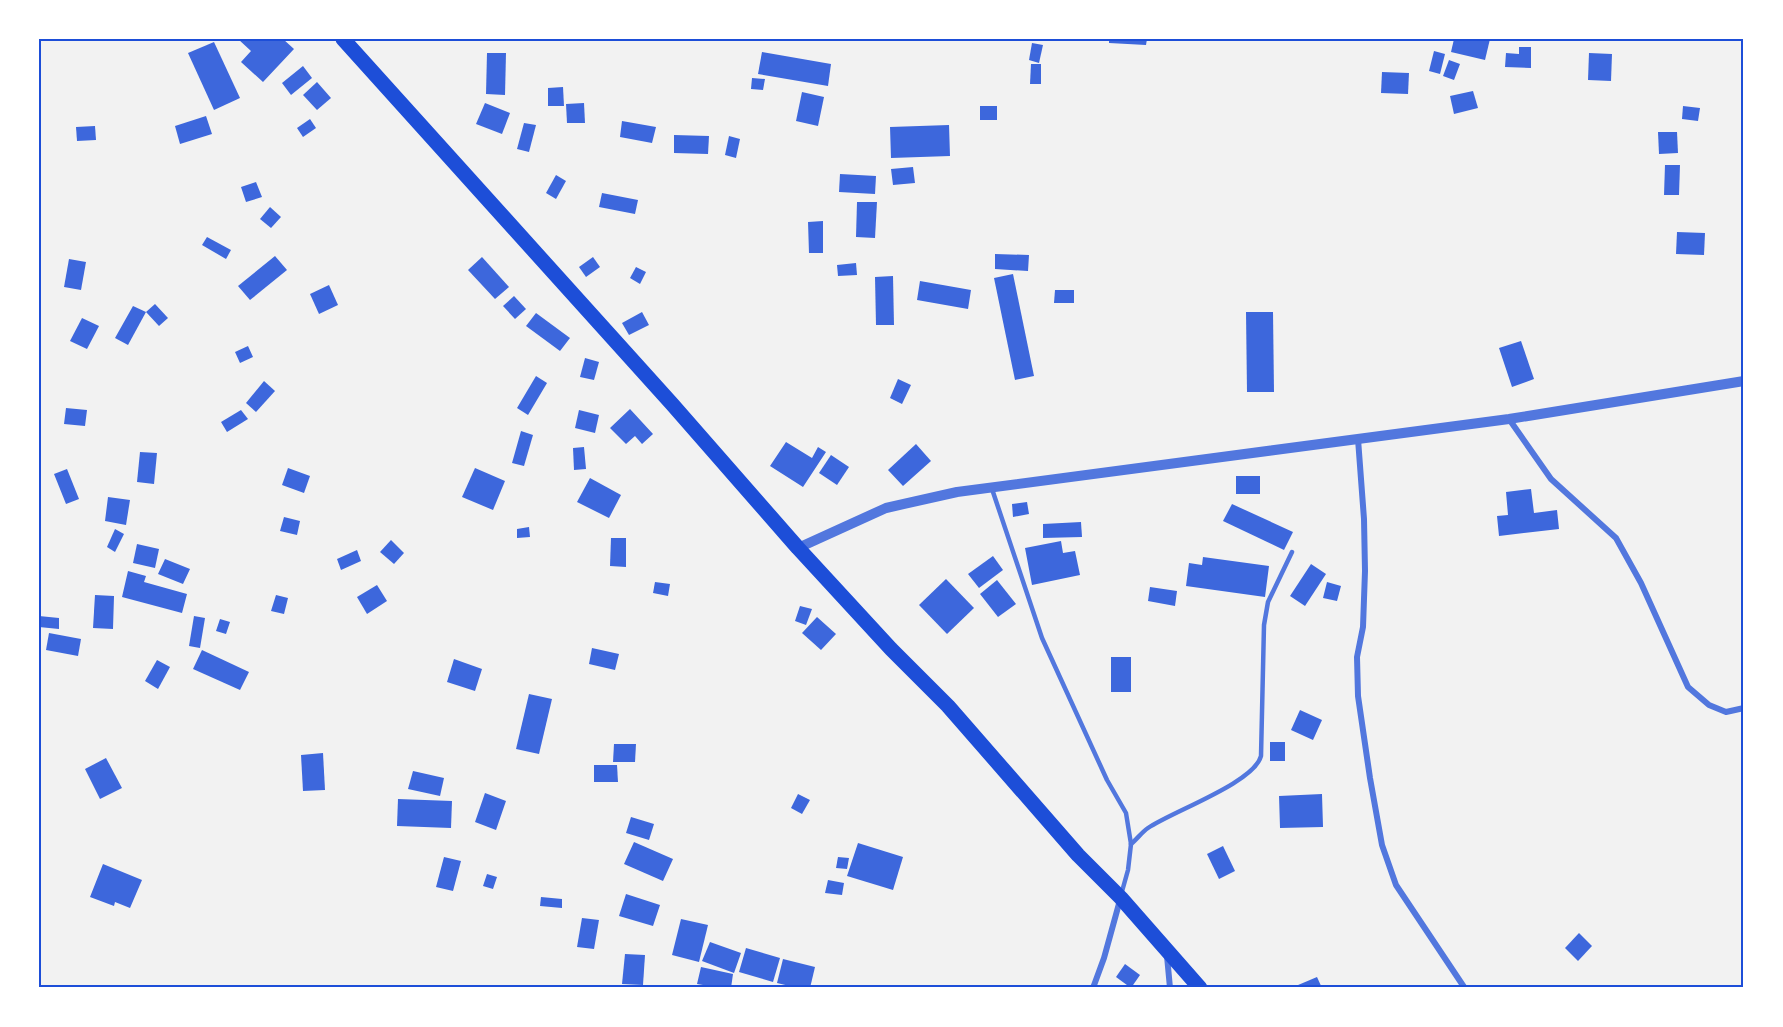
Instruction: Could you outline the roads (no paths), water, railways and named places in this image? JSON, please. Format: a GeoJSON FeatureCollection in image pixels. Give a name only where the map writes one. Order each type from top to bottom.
{"type":"FeatureCollection","features":[{"type":"Feature","properties":{"kind":"main road"},"geometry":{"type":"LineString","coordinates":[[344,39],[672,404],[798,548],[891,649],[948,706],[1078,855],[1120,898],[1200,988]]}},
{"type":"Feature","properties":{"kind":"street"},"geometry":{"type":"LineString","coordinates":[[798,548],[886,508],[957,492],[1509,419],[1744,381]]}},
{"type":"Feature","properties":{"kind":"street"},"geometry":{"type":"LineString","coordinates":[[1509,419],[1551,479],[1616,538],[1641,583],[1688,687],[1709,705],[1726,712],[1744,708]]}},
{"type":"Feature","properties":{"kind":"street"},"geometry":{"type":"LineString","coordinates":[[1358,439],[1365,571],[1363,627],[1357,657],[1358,696],[1382,845],[1396,885],[1464,987]]}},
{"type":"Feature","properties":{"kind":"street"},"geometry":{"type":"LineString","coordinates":[[1093,988],[1104,958],[1120,898]]}},
{"type":"Feature","properties":{"kind":"street"},"geometry":{"type":"LineString","coordinates":[[1167,951],[1170,988]]}},
{"type":"Feature","properties":{"kind":"lane"},"geometry":{"type":"LineString","coordinates":[[991,487],[1041,638],[1102,769],[1126,813],[1131,844],[1128,870],[1120,898]]}},
{"type":"Feature","properties":{"kind":"lane"},"geometry":{"type":"LineString","coordinates":[[1131,844],[1147,829],[1232,784],[1253,770],[1259,762],[1264,625],[1268,602],[1292,552]]}}]}
